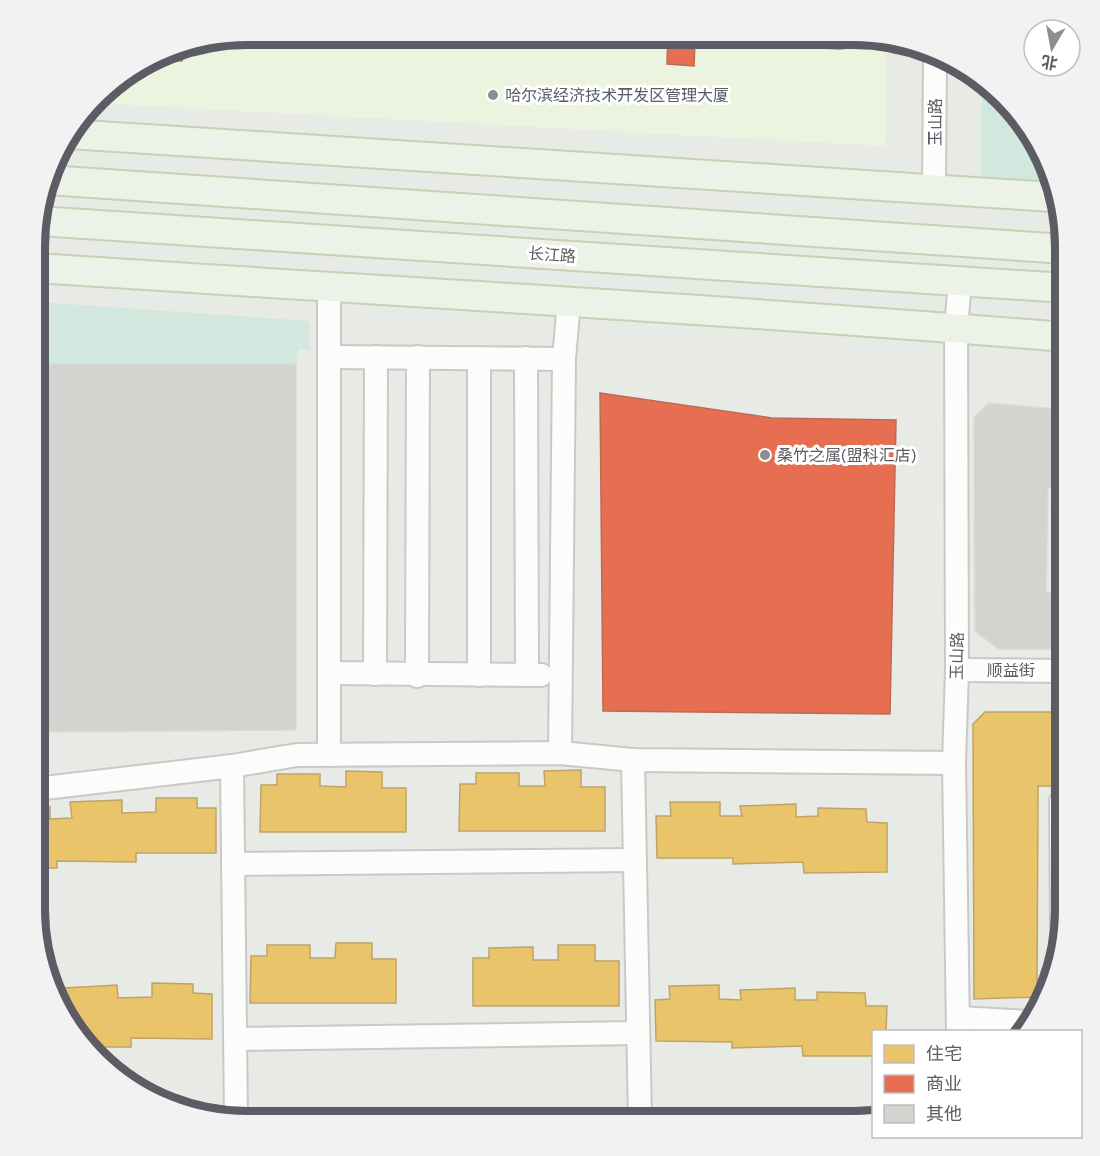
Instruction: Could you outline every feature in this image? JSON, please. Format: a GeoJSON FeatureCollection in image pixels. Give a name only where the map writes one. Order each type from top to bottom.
{"type":"FeatureCollection","features":[{"type":"Feature","properties":{"kind":"main road"},"geometry":{"type":"LineString","coordinates":[[79,135],[1048,197]]}},
{"type":"Feature","properties":{"kind":"main road"},"geometry":{"type":"LineString","coordinates":[[56,181],[1055,248]]}},
{"type":"Feature","properties":{"kind":"main road","name":"长江路"},"geometry":{"type":"LineString","coordinates":[[47,222],[1055,287]]}},
{"type":"Feature","properties":{"kind":"main road"},"geometry":{"type":"LineString","coordinates":[[45,268],[329,288],[569,301],[1055,336]]}},
{"type":"Feature","properties":{"kind":"street","name":"玉山路"},"geometry":{"type":"LineString","coordinates":[[934,188],[935,62]]}},
{"type":"Feature","properties":{"kind":"street","name":"玉山路"},"geometry":{"type":"LineString","coordinates":[[958,1025],[954,763],[957,670],[956,328],[960,281]]}},
{"type":"Feature","properties":{"kind":"street"},"geometry":{"type":"LineString","coordinates":[[329,288],[329,755]]}},
{"type":"Feature","properties":{"kind":"street"},"geometry":{"type":"LineString","coordinates":[[560,753],[564,359],[569,301]]}},
{"type":"Feature","properties":{"kind":"street"},"geometry":{"type":"LineString","coordinates":[[330,357],[564,359]]}},
{"type":"Feature","properties":{"kind":"street"},"geometry":{"type":"LineString","coordinates":[[375,674],[376,357]]}},
{"type":"Feature","properties":{"kind":"street"},"geometry":{"type":"LineString","coordinates":[[417,675],[418,357]]}},
{"type":"Feature","properties":{"kind":"street"},"geometry":{"type":"LineString","coordinates":[[479,358],[479,675]]}},
{"type":"Feature","properties":{"kind":"street"},"geometry":{"type":"LineString","coordinates":[[526,358],[527,675]]}},
{"type":"Feature","properties":{"kind":"street","name":"顺益街"},"geometry":{"type":"LineString","coordinates":[[957,670],[1055,671]]}},
{"type":"Feature","properties":{"kind":"street"},"geometry":{"type":"LineString","coordinates":[[329,673],[560,676]]}},
{"type":"Feature","properties":{"kind":"street"},"geometry":{"type":"LineString","coordinates":[[45,788],[232,766],[297,755],[560,753],[633,760],[954,763]]}},
{"type":"Feature","properties":{"kind":"street"},"geometry":{"type":"LineString","coordinates":[[633,760],[640,1111]]}},
{"type":"Feature","properties":{"kind":"street"},"geometry":{"type":"LineString","coordinates":[[232,766],[236,1111]]}},
{"type":"Feature","properties":{"kind":"street"},"geometry":{"type":"LineString","coordinates":[[233,864],[634,860]]}},
{"type":"Feature","properties":{"kind":"street"},"geometry":{"type":"LineString","coordinates":[[958,1025],[1019,1022]]}},
{"type":"Feature","properties":{"kind":"street"},"geometry":{"type":"LineString","coordinates":[[235,1039],[638,1033]]}},
{"type":"Feature","properties":{"kind":"shaded area","name":"哈尔滨经济技术开发区管理大厦"},"geometry":{"type":"Polygon","coordinates":[[[247,45],[853,45],[886,48],[885,146],[105,104],[124,87],[158,66],[195,52],[221,47],[247,45]]]}},
{"type":"Feature","properties":{"kind":"shaded area"},"geometry":{"type":"Polygon","coordinates":[[[982,92],[1005,114],[1021,135],[1034,158],[1045,187],[982,184],[982,92]]]}},
{"type":"Feature","properties":{"kind":"shaded area"},"geometry":{"type":"Polygon","coordinates":[[[45,302],[309,321],[310,350],[298,349],[296,364],[45,364],[45,302]]]}},
{"type":"Feature","properties":{"kind":"building: 住宅"},"geometry":{"type":"Polygon","coordinates":[[[985,712],[1055,712],[1055,786],[1038,786],[1037,992],[1034,997],[974,999],[973,724],[985,712]]]}},
{"type":"Feature","properties":{"kind":"building: 住宅"},"geometry":{"type":"Polygon","coordinates":[[[581,770],[581,787],[605,787],[605,831],[459,831],[460,784],[476,784],[476,773],[519,773],[519,786],[545,786],[544,771],[581,770]]]}},
{"type":"Feature","properties":{"kind":"building: 住宅"},"geometry":{"type":"Polygon","coordinates":[[[346,771],[382,772],[382,788],[406,788],[406,832],[260,832],[261,785],[277,785],[277,774],[320,774],[320,786],[346,787],[346,771]]]}},
{"type":"Feature","properties":{"kind":"building: 住宅"},"geometry":{"type":"Polygon","coordinates":[[[156,798],[197,798],[197,808],[216,808],[216,853],[136,853],[136,862],[57,861],[57,868],[45,868],[45,807],[50,807],[50,819],[72,818],[70,802],[122,800],[122,813],[156,812],[156,798]]]}},
{"type":"Feature","properties":{"kind":"building: 住宅"},"geometry":{"type":"Polygon","coordinates":[[[670,802],[720,802],[720,816],[742,816],[740,806],[796,804],[796,817],[818,816],[818,808],[866,809],[867,822],[887,823],[887,872],[804,873],[803,862],[733,864],[733,858],[657,858],[656,816],[671,816],[670,802]]]}},
{"type":"Feature","properties":{"kind":"building: 住宅"},"geometry":{"type":"Polygon","coordinates":[[[336,943],[372,943],[372,959],[396,959],[396,1003],[250,1003],[251,956],[267,956],[267,945],[310,945],[310,958],[335,958],[336,943]]]}},
{"type":"Feature","properties":{"kind":"building: 住宅"},"geometry":{"type":"Polygon","coordinates":[[[558,945],[595,945],[595,961],[619,961],[619,1006],[473,1006],[473,958],[489,958],[489,948],[533,947],[533,960],[558,960],[558,945]]]}},
{"type":"Feature","properties":{"kind":"building: 住宅"},"geometry":{"type":"Polygon","coordinates":[[[152,983],[193,984],[193,993],[212,994],[212,1039],[131,1038],[131,1047],[100,1047],[79,1021],[68,1001],[65,988],[117,985],[118,998],[152,997],[152,983]]]}},
{"type":"Feature","properties":{"kind":"building: 住宅"},"geometry":{"type":"Polygon","coordinates":[[[719,985],[719,999],[741,1000],[740,990],[795,988],[795,1000],[817,1000],[817,992],[865,993],[866,1006],[887,1006],[886,1030],[872,1030],[872,1056],[803,1056],[802,1046],[732,1048],[732,1042],[656,1041],[655,1000],[670,999],[669,986],[719,985]]]}},
{"type":"Feature","properties":{"kind":"building: 商业"},"geometry":{"type":"Polygon","coordinates":[[[668,45],[695,45],[694,66],[667,64],[668,45]]]}},
{"type":"Feature","properties":{"kind":"building: 商业"},"geometry":{"type":"Polygon","coordinates":[[[768,45],[857,45],[840,49],[768,45]]]}},
{"type":"Feature","properties":{"kind":"building: 商业"},"geometry":{"type":"Polygon","coordinates":[[[182,56],[182,61],[172,60],[182,56]]]}},
{"type":"Feature","properties":{"kind":"building: 商业"},"geometry":{"type":"Polygon","coordinates":[[[600,393],[772,418],[896,420],[890,714],[603,711],[600,393]]]}},
{"type":"Feature","properties":{"kind":"building: 其他"},"geometry":{"type":"Polygon","coordinates":[[[45,364],[296,364],[296,730],[45,732],[45,364]]]}},
{"type":"Feature","properties":{"kind":"building: 其他"},"geometry":{"type":"Polygon","coordinates":[[[989,403],[1055,409],[1055,489],[1048,488],[1046,593],[1055,593],[1055,649],[999,649],[975,631],[974,417],[989,403]]]}},
{"type":"Feature","properties":{"kind":"place","name":"哈尔滨经济技术开发区管理大厦"},"geometry":{"type":"Point","coordinates":[493,95]}},
{"type":"Feature","properties":{"kind":"place","name":"桑竹之属(盟科汇店)"},"geometry":{"type":"Point","coordinates":[765,455]}}]}
